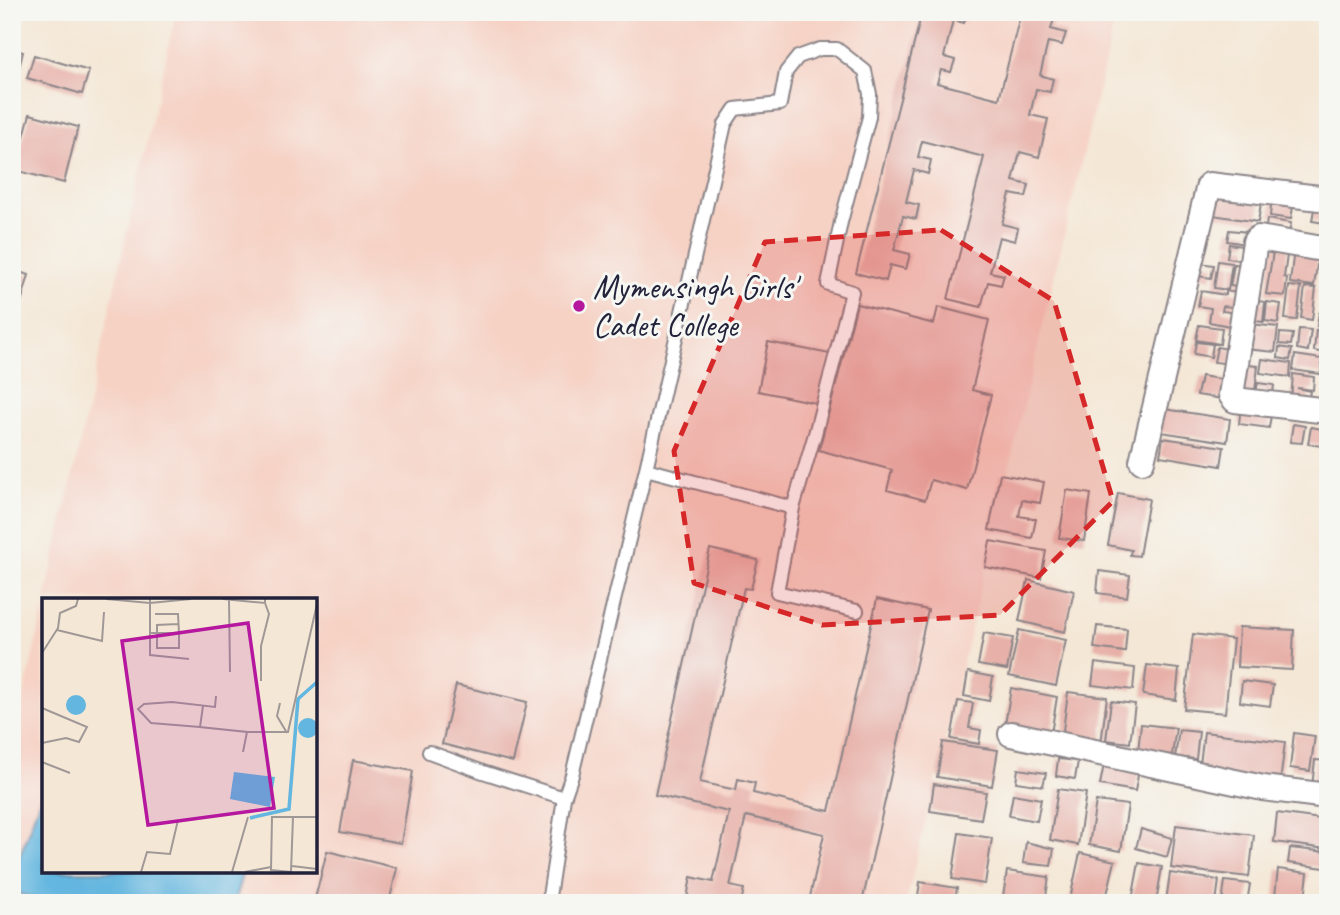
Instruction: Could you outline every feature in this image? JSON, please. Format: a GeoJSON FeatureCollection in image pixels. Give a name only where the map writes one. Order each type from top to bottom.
{"type":"FeatureCollection","features":[{"type":"Feature","properties":{"kind":"street"},"geometry":{"type":"LineString","coordinates":[[1142,461],[1209,185],[1328,199]]}},
{"type":"Feature","properties":{"kind":"street"},"geometry":{"type":"LineString","coordinates":[[1328,250],[1256,239],[1231,395],[1235,400],[1328,411]]}},
{"type":"Feature","properties":{"kind":"street"},"geometry":{"type":"LineString","coordinates":[[1012,734],[1263,788],[1328,796]]}},
{"type":"Feature","properties":{"kind":"lane"},"geometry":{"type":"LineString","coordinates":[[548,903],[564,798],[572,775],[646,469],[725,124],[735,109],[780,104],[786,72],[798,57],[820,49],[836,49],[865,71],[870,94],[869,117],[841,222],[828,284],[852,292],[816,434],[793,508],[777,592],[856,611]]}},
{"type":"Feature","properties":{"kind":"lane"},"geometry":{"type":"LineString","coordinates":[[646,469],[793,508]]}},
{"type":"Feature","properties":{"kind":"lane"},"geometry":{"type":"LineString","coordinates":[[429,752],[564,798]]}},
{"type":"Feature","properties":{"kind":"highlighted area"},"geometry":{"type":"Polygon","coordinates":[[[941,230],[1054,301],[1113,501],[1000,615],[822,625],[694,583],[674,451],[765,242],[941,230]]]}},
{"type":"Feature","properties":{"kind":"shaded area","name":"Mymensingh Girls' Cadet College"},"geometry":{"type":"Polygon","coordinates":[[[176,12],[1117,12],[906,903],[12,903],[12,748],[42,615],[42,873],[317,873],[317,598],[45,598],[176,12]]]}},
{"type":"Feature","properties":{"kind":"water"},"geometry":{"type":"Polygon","coordinates":[[[42,793],[42,873],[242,873],[234,903],[50,903],[12,892],[12,878],[42,793]]]}},
{"type":"Feature","properties":{"kind":"building"},"geometry":{"type":"Polygon","coordinates":[[[922,12],[967,12],[964,23],[953,20],[944,57],[955,60],[951,72],[941,70],[937,83],[999,99],[1021,12],[1056,12],[1051,29],[1066,33],[1062,45],[1048,42],[1040,75],[1053,79],[1050,92],[1036,89],[1030,115],[1048,119],[1039,157],[1020,152],[1013,181],[1029,185],[1026,197],[1010,194],[1002,224],[1018,228],[1015,241],[999,237],[990,272],[1004,275],[1001,285],[988,282],[981,307],[948,299],[984,157],[922,141],[918,157],[931,160],[928,174],[914,170],[906,202],[919,205],[916,219],[903,216],[894,250],[910,254],[906,269],[890,265],[886,281],[856,273],[922,12]]]}},
{"type":"Feature","properties":{"kind":"building"},"geometry":{"type":"Polygon","coordinates":[[[12,49],[23,52],[13,92],[12,92],[12,49]]]}},
{"type":"Feature","properties":{"kind":"building"},"geometry":{"type":"Polygon","coordinates":[[[34,55],[89,71],[82,94],[27,78],[34,55]]]}},
{"type":"Feature","properties":{"kind":"building"},"geometry":{"type":"Polygon","coordinates":[[[30,114],[78,127],[64,183],[15,170],[30,114]]]}},
{"type":"Feature","properties":{"kind":"building"},"geometry":{"type":"Polygon","coordinates":[[[1217,190],[1262,197],[1258,222],[1213,215],[1217,190]]]}},
{"type":"Feature","properties":{"kind":"building"},"geometry":{"type":"Polygon","coordinates":[[[1272,197],[1294,201],[1291,219],[1270,216],[1272,197]]]}},
{"type":"Feature","properties":{"kind":"building"},"geometry":{"type":"Polygon","coordinates":[[[1315,203],[1328,205],[1325,223],[1312,221],[1315,203]]]}},
{"type":"Feature","properties":{"kind":"building"},"geometry":{"type":"Polygon","coordinates":[[[1267,219],[1291,223],[1288,238],[1265,234],[1267,219]]]}},
{"type":"Feature","properties":{"kind":"building"},"geometry":{"type":"Polygon","coordinates":[[[1229,230],[1248,232],[1246,244],[1227,241],[1229,230]]]}},
{"type":"Feature","properties":{"kind":"building"},"geometry":{"type":"Polygon","coordinates":[[[1229,244],[1248,247],[1246,261],[1227,258],[1229,244]]]}},
{"type":"Feature","properties":{"kind":"building"},"geometry":{"type":"Polygon","coordinates":[[[1274,246],[1288,248],[1284,277],[1287,278],[1285,296],[1266,294],[1274,246]]]}},
{"type":"Feature","properties":{"kind":"building"},"geometry":{"type":"Polygon","coordinates":[[[1294,249],[1319,252],[1314,286],[1290,283],[1294,249]]]}},
{"type":"Feature","properties":{"kind":"building"},"geometry":{"type":"Polygon","coordinates":[[[1218,261],[1232,263],[1228,290],[1214,288],[1218,261]]]}},
{"type":"Feature","properties":{"kind":"building"},"geometry":{"type":"Polygon","coordinates":[[[1199,263],[1214,265],[1211,278],[1197,276],[1199,263]]]}},
{"type":"Feature","properties":{"kind":"building"},"geometry":{"type":"Polygon","coordinates":[[[1234,264],[1245,265],[1242,288],[1230,286],[1234,264]]]}},
{"type":"Feature","properties":{"kind":"building"},"geometry":{"type":"Polygon","coordinates":[[[12,270],[29,275],[19,309],[12,307],[12,270]]]}},
{"type":"Feature","properties":{"kind":"building"},"geometry":{"type":"Polygon","coordinates":[[[1289,286],[1301,287],[1297,320],[1285,319],[1289,286]]]}},
{"type":"Feature","properties":{"kind":"building"},"geometry":{"type":"Polygon","coordinates":[[[1305,287],[1316,288],[1312,320],[1301,318],[1305,287]]]}},
{"type":"Feature","properties":{"kind":"building"},"geometry":{"type":"Polygon","coordinates":[[[1201,291],[1226,295],[1226,291],[1243,294],[1241,308],[1223,306],[1222,311],[1237,313],[1235,327],[1209,322],[1211,308],[1198,306],[1201,291]]]}},
{"type":"Feature","properties":{"kind":"building"},"geometry":{"type":"Polygon","coordinates":[[[1252,300],[1265,302],[1263,322],[1250,320],[1252,300]]]}},
{"type":"Feature","properties":{"kind":"building"},"geometry":{"type":"Polygon","coordinates":[[[1267,302],[1281,304],[1278,323],[1265,321],[1267,302]]]}},
{"type":"Feature","properties":{"kind":"building"},"geometry":{"type":"Polygon","coordinates":[[[857,304],[934,324],[938,307],[989,320],[972,390],[991,395],[967,490],[931,480],[925,500],[887,490],[892,470],[819,450],[857,304]]]}},
{"type":"Feature","properties":{"kind":"building"},"geometry":{"type":"Polygon","coordinates":[[[1319,313],[1328,314],[1328,327],[1317,326],[1319,313]]]}},
{"type":"Feature","properties":{"kind":"building"},"geometry":{"type":"Polygon","coordinates":[[[1249,324],[1278,327],[1275,352],[1245,349],[1249,324]]]}},
{"type":"Feature","properties":{"kind":"building"},"geometry":{"type":"Polygon","coordinates":[[[1199,325],[1222,328],[1220,344],[1196,340],[1199,325]]]}},
{"type":"Feature","properties":{"kind":"building"},"geometry":{"type":"Polygon","coordinates":[[[1299,329],[1311,330],[1308,351],[1297,349],[1299,329]]]}},
{"type":"Feature","properties":{"kind":"building"},"geometry":{"type":"Polygon","coordinates":[[[1316,330],[1328,332],[1325,353],[1314,351],[1316,330]]]}},
{"type":"Feature","properties":{"kind":"building"},"geometry":{"type":"Polygon","coordinates":[[[1280,333],[1293,334],[1291,345],[1279,344],[1280,333]]]}},
{"type":"Feature","properties":{"kind":"building"},"geometry":{"type":"Polygon","coordinates":[[[768,342],[830,354],[821,404],[758,391],[768,342]]]}},
{"type":"Feature","properties":{"kind":"building"},"geometry":{"type":"Polygon","coordinates":[[[1196,342],[1213,344],[1211,357],[1194,354],[1196,342]]]}},
{"type":"Feature","properties":{"kind":"building"},"geometry":{"type":"Polygon","coordinates":[[[1217,347],[1233,350],[1231,364],[1214,362],[1217,347]]]}},
{"type":"Feature","properties":{"kind":"building"},"geometry":{"type":"Polygon","coordinates":[[[1279,347],[1292,349],[1290,360],[1278,358],[1279,347]]]}},
{"type":"Feature","properties":{"kind":"building"},"geometry":{"type":"Polygon","coordinates":[[[1295,355],[1322,359],[1321,374],[1293,370],[1295,355]]]}},
{"type":"Feature","properties":{"kind":"building"},"geometry":{"type":"Polygon","coordinates":[[[1262,359],[1291,363],[1290,377],[1260,373],[1262,359]]]}},
{"type":"Feature","properties":{"kind":"building"},"geometry":{"type":"Polygon","coordinates":[[[1240,364],[1258,366],[1254,399],[1236,397],[1240,364]]]}},
{"type":"Feature","properties":{"kind":"building"},"geometry":{"type":"Polygon","coordinates":[[[1293,374],[1314,377],[1313,390],[1297,388],[1310,391],[1308,403],[1291,401],[1293,374]]]}},
{"type":"Feature","properties":{"kind":"building"},"geometry":{"type":"Polygon","coordinates":[[[1201,376],[1233,381],[1229,400],[1197,395],[1201,376]]]}},
{"type":"Feature","properties":{"kind":"building"},"geometry":{"type":"Polygon","coordinates":[[[1258,383],[1274,385],[1273,393],[1256,391],[1258,383]]]}},
{"type":"Feature","properties":{"kind":"building"},"geometry":{"type":"Polygon","coordinates":[[[1241,405],[1272,409],[1269,428],[1239,424],[1241,405]]]}},
{"type":"Feature","properties":{"kind":"building"},"geometry":{"type":"Polygon","coordinates":[[[1158,408],[1230,419],[1227,442],[1154,431],[1158,408]]]}},
{"type":"Feature","properties":{"kind":"building"},"geometry":{"type":"Polygon","coordinates":[[[1293,424],[1305,426],[1302,443],[1290,442],[1293,424]]]}},
{"type":"Feature","properties":{"kind":"building"},"geometry":{"type":"Polygon","coordinates":[[[1311,427],[1328,430],[1328,447],[1308,444],[1311,427]]]}},
{"type":"Feature","properties":{"kind":"building"},"geometry":{"type":"Polygon","coordinates":[[[1163,438],[1224,447],[1221,466],[1160,456],[1163,438]]]}},
{"type":"Feature","properties":{"kind":"building"},"geometry":{"type":"Polygon","coordinates":[[[1000,474],[1044,482],[1040,503],[1022,500],[1019,516],[1036,519],[1032,538],[989,530],[1000,474]]]}},
{"type":"Feature","properties":{"kind":"building"},"geometry":{"type":"Polygon","coordinates":[[[1067,490],[1091,494],[1084,541],[1059,538],[1067,490]]]}},
{"type":"Feature","properties":{"kind":"building"},"geometry":{"type":"Polygon","coordinates":[[[1118,493],[1149,499],[1139,556],[1130,555],[1131,550],[1108,545],[1118,493]]]}},
{"type":"Feature","properties":{"kind":"building"},"geometry":{"type":"Polygon","coordinates":[[[990,541],[1046,551],[1041,578],[985,567],[990,541]]]}},
{"type":"Feature","properties":{"kind":"building"},"geometry":{"type":"Polygon","coordinates":[[[710,549],[758,560],[751,589],[744,588],[700,782],[736,790],[738,779],[755,783],[753,793],[829,811],[877,599],[928,610],[862,903],[837,903],[810,897],[824,834],[746,816],[730,886],[744,889],[741,903],[686,903],[691,877],[713,882],[729,812],[655,795],[710,549]]]}},
{"type":"Feature","properties":{"kind":"building"},"geometry":{"type":"Polygon","coordinates":[[[1099,571],[1130,575],[1127,597],[1097,593],[1099,571]]]}},
{"type":"Feature","properties":{"kind":"building"},"geometry":{"type":"Polygon","coordinates":[[[1028,580],[1074,591],[1065,632],[1019,621],[1028,580]]]}},
{"type":"Feature","properties":{"kind":"building"},"geometry":{"type":"Polygon","coordinates":[[[1097,626],[1127,629],[1125,652],[1094,648],[1097,626]]]}},
{"type":"Feature","properties":{"kind":"building"},"geometry":{"type":"Polygon","coordinates":[[[1239,627],[1294,630],[1292,670],[1237,667],[1239,627]]]}},
{"type":"Feature","properties":{"kind":"building"},"geometry":{"type":"Polygon","coordinates":[[[1019,630],[1066,640],[1056,686],[1009,676],[1019,630]]]}},
{"type":"Feature","properties":{"kind":"building"},"geometry":{"type":"Polygon","coordinates":[[[984,633],[1013,638],[1007,670],[978,665],[984,633]]]}},
{"type":"Feature","properties":{"kind":"building"},"geometry":{"type":"Polygon","coordinates":[[[1193,634],[1233,639],[1225,713],[1184,709],[1193,634]]]}},
{"type":"Feature","properties":{"kind":"building"},"geometry":{"type":"Polygon","coordinates":[[[1095,663],[1135,668],[1133,690],[1092,685],[1095,663]]]}},
{"type":"Feature","properties":{"kind":"building"},"geometry":{"type":"Polygon","coordinates":[[[1147,665],[1179,669],[1176,700],[1143,695],[1147,665]]]}},
{"type":"Feature","properties":{"kind":"building"},"geometry":{"type":"Polygon","coordinates":[[[968,672],[993,677],[989,701],[964,696],[968,672]]]}},
{"type":"Feature","properties":{"kind":"building"},"geometry":{"type":"Polygon","coordinates":[[[1242,681],[1273,685],[1270,706],[1240,702],[1242,681]]]}},
{"type":"Feature","properties":{"kind":"building"},"geometry":{"type":"Polygon","coordinates":[[[456,685],[527,702],[513,762],[442,744],[456,685]]]}},
{"type":"Feature","properties":{"kind":"building"},"geometry":{"type":"Polygon","coordinates":[[[1011,688],[1057,697],[1050,740],[1004,731],[1011,688]]]}},
{"type":"Feature","properties":{"kind":"building"},"geometry":{"type":"Polygon","coordinates":[[[1068,692],[1107,697],[1101,744],[1062,738],[1068,692]]]}},
{"type":"Feature","properties":{"kind":"building"},"geometry":{"type":"Polygon","coordinates":[[[958,701],[973,703],[969,728],[981,730],[979,744],[951,739],[958,701]]]}},
{"type":"Feature","properties":{"kind":"building"},"geometry":{"type":"Polygon","coordinates":[[[1111,701],[1135,704],[1130,743],[1106,740],[1111,701]]]}},
{"type":"Feature","properties":{"kind":"building"},"geometry":{"type":"Polygon","coordinates":[[[1141,724],[1176,728],[1172,755],[1138,751],[1141,724]]]}},
{"type":"Feature","properties":{"kind":"building"},"geometry":{"type":"Polygon","coordinates":[[[1179,730],[1199,732],[1196,759],[1175,757],[1179,730]]]}},
{"type":"Feature","properties":{"kind":"building"},"geometry":{"type":"Polygon","coordinates":[[[1204,732],[1285,742],[1280,783],[1199,772],[1204,732]]]}},
{"type":"Feature","properties":{"kind":"building"},"geometry":{"type":"Polygon","coordinates":[[[1294,733],[1315,736],[1310,771],[1290,768],[1294,733]]]}},
{"type":"Feature","properties":{"kind":"building"},"geometry":{"type":"Polygon","coordinates":[[[943,742],[998,750],[992,786],[937,777],[943,742]]]}},
{"type":"Feature","properties":{"kind":"building"},"geometry":{"type":"Polygon","coordinates":[[[1058,759],[1078,761],[1075,779],[1056,776],[1058,759]]]}},
{"type":"Feature","properties":{"kind":"building"},"geometry":{"type":"Polygon","coordinates":[[[353,760],[413,771],[401,843],[340,832],[353,760]]]}},
{"type":"Feature","properties":{"kind":"building"},"geometry":{"type":"Polygon","coordinates":[[[1315,760],[1328,761],[1328,789],[1312,787],[1315,760]]]}},
{"type":"Feature","properties":{"kind":"building"},"geometry":{"type":"Polygon","coordinates":[[[1104,764],[1139,770],[1135,791],[1100,785],[1104,764]]]}},
{"type":"Feature","properties":{"kind":"building"},"geometry":{"type":"Polygon","coordinates":[[[1018,769],[1046,773],[1043,786],[1016,782],[1018,769]]]}},
{"type":"Feature","properties":{"kind":"building"},"geometry":{"type":"Polygon","coordinates":[[[934,784],[986,792],[981,819],[930,811],[934,784]]]}},
{"type":"Feature","properties":{"kind":"building"},"geometry":{"type":"Polygon","coordinates":[[[1058,789],[1086,793],[1078,845],[1050,840],[1058,789]]]}},
{"type":"Feature","properties":{"kind":"building"},"geometry":{"type":"Polygon","coordinates":[[[1013,794],[1041,799],[1037,821],[1009,816],[1013,794]]]}},
{"type":"Feature","properties":{"kind":"building"},"geometry":{"type":"Polygon","coordinates":[[[1096,801],[1128,805],[1121,851],[1089,845],[1096,801]]]}},
{"type":"Feature","properties":{"kind":"building"},"geometry":{"type":"Polygon","coordinates":[[[1277,813],[1328,820],[1327,849],[1274,842],[1277,813]]]}},
{"type":"Feature","properties":{"kind":"building"},"geometry":{"type":"Polygon","coordinates":[[[1176,825],[1254,835],[1249,877],[1171,868],[1176,825]]]}},
{"type":"Feature","properties":{"kind":"building"},"geometry":{"type":"Polygon","coordinates":[[[1141,829],[1172,838],[1167,857],[1136,848],[1141,829]]]}},
{"type":"Feature","properties":{"kind":"building"},"geometry":{"type":"Polygon","coordinates":[[[959,833],[992,838],[985,884],[952,879],[959,833]]]}},
{"type":"Feature","properties":{"kind":"building"},"geometry":{"type":"Polygon","coordinates":[[[1026,842],[1054,849],[1051,866],[1023,863],[1026,842]]]}},
{"type":"Feature","properties":{"kind":"building"},"geometry":{"type":"Polygon","coordinates":[[[1290,848],[1327,852],[1325,868],[1288,863],[1290,848]]]}},
{"type":"Feature","properties":{"kind":"building"},"geometry":{"type":"Polygon","coordinates":[[[327,851],[397,868],[389,903],[314,903],[327,851]]]}},
{"type":"Feature","properties":{"kind":"building"},"geometry":{"type":"Polygon","coordinates":[[[1080,853],[1115,861],[1105,903],[1069,903],[1080,853]]]}},
{"type":"Feature","properties":{"kind":"building"},"geometry":{"type":"Polygon","coordinates":[[[1139,863],[1162,867],[1156,903],[1132,900],[1139,863]]]}},
{"type":"Feature","properties":{"kind":"building"},"geometry":{"type":"Polygon","coordinates":[[[1278,869],[1308,873],[1305,899],[1275,896],[1278,869]]]}},
{"type":"Feature","properties":{"kind":"building"},"geometry":{"type":"Polygon","coordinates":[[[1007,871],[1049,877],[1045,903],[1002,903],[1007,871]]]}},
{"type":"Feature","properties":{"kind":"building"},"geometry":{"type":"Polygon","coordinates":[[[1170,873],[1219,880],[1216,903],[1166,901],[1170,873]]]}},
{"type":"Feature","properties":{"kind":"building"},"geometry":{"type":"Polygon","coordinates":[[[1225,881],[1250,884],[1247,903],[1222,903],[1225,881]]]}},
{"type":"Feature","properties":{"kind":"building"},"geometry":{"type":"Polygon","coordinates":[[[920,882],[957,888],[955,903],[917,903],[920,882]]]}},
{"type":"Feature","properties":{"kind":"place","name":"Mymensingh Girls' Cadet College"},"geometry":{"type":"Point","coordinates":[579,306]}}]}
